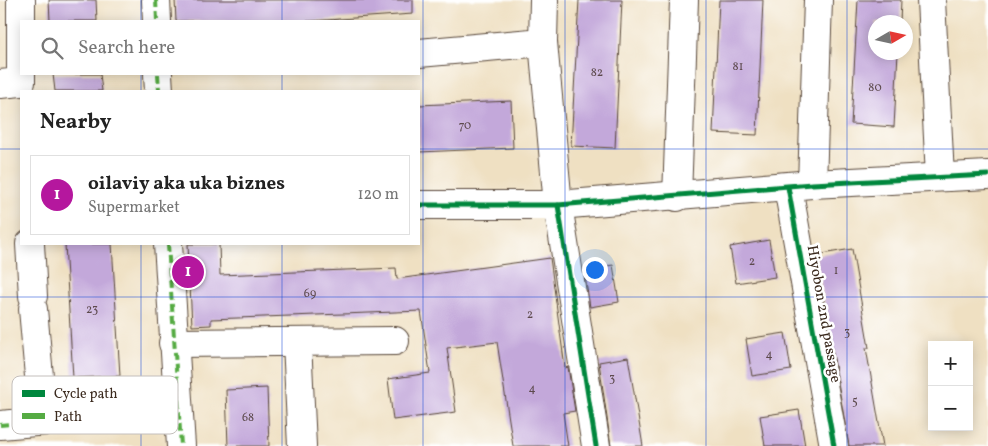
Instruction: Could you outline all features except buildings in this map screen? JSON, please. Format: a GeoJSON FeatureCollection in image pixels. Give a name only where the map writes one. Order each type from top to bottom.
{"type":"FeatureCollection","features":[{"type":"Feature","properties":{"kind":"street"},"geometry":{"type":"LineString","coordinates":[[14,86],[21,0]]}},
{"type":"Feature","properties":{"kind":"street"},"geometry":{"type":"LineString","coordinates":[[156,0],[157,20]]}},
{"type":"Feature","properties":{"kind":"street"},"geometry":{"type":"LineString","coordinates":[[544,0],[543,42],[558,205],[596,446]]}},
{"type":"Feature","properties":{"kind":"street"},"geometry":{"type":"LineString","coordinates":[[677,197],[684,0]]}},
{"type":"Feature","properties":{"kind":"street","name":"Hiyobon 2nd passage"},"geometry":{"type":"LineString","coordinates":[[818,0],[800,186],[834,446]]}},
{"type":"Feature","properties":{"kind":"street"},"geometry":{"type":"LineString","coordinates":[[931,0],[940,178]]}},
{"type":"Feature","properties":{"kind":"street"},"geometry":{"type":"LineString","coordinates":[[420,53],[543,42]]}},
{"type":"Feature","properties":{"kind":"street"},"geometry":{"type":"LineString","coordinates":[[420,205],[558,205],[800,186],[988,175]]}},
{"type":"Feature","properties":{"kind":"street"},"geometry":{"type":"LineString","coordinates":[[30,245],[39,376]]}},
{"type":"Feature","properties":{"kind":"street"},"geometry":{"type":"LineString","coordinates":[[168,245],[175,376]]}},
{"type":"Feature","properties":{"kind":"street"},"geometry":{"type":"LineString","coordinates":[[173,343],[395,341]]}},
{"type":"Feature","properties":{"kind":"street"},"geometry":{"type":"LineString","coordinates":[[296,342],[302,446]]}},
{"type":"Feature","properties":{"kind":"street"},"geometry":{"type":"LineString","coordinates":[[178,410],[180,446]]}},
{"type":"Feature","properties":{"kind":"marked path"},"geometry":{"type":"LineString","coordinates":[[156,0],[157,20]]}},
{"type":"Feature","properties":{"kind":"marked path"},"geometry":{"type":"LineString","coordinates":[[158,75],[159,90]]}},
{"type":"Feature","properties":{"kind":"marked path"},"geometry":{"type":"LineString","coordinates":[[168,245],[176,376]]}},
{"type":"Feature","properties":{"kind":"marked path"},"geometry":{"type":"LineString","coordinates":[[178,399],[181,446]]}},
{"type":"Feature","properties":{"kind":"marked path"},"geometry":{"type":"LineString","coordinates":[[0,425],[12,424]]}},
{"type":"Feature","properties":{"kind":"cycle path"},"geometry":{"type":"LineString","coordinates":[[420,205],[558,205],[812,184],[988,175]]}},
{"type":"Feature","properties":{"kind":"cycle path"},"geometry":{"type":"LineString","coordinates":[[788,187],[834,446]]}},
{"type":"Feature","properties":{"kind":"cycle path"},"geometry":{"type":"LineString","coordinates":[[558,205],[596,446]]}},
{"type":"Feature","properties":{"kind":"place","name":"oilaviy aka uka biznes"},"geometry":{"type":"Point","coordinates":[188,272]}}]}
